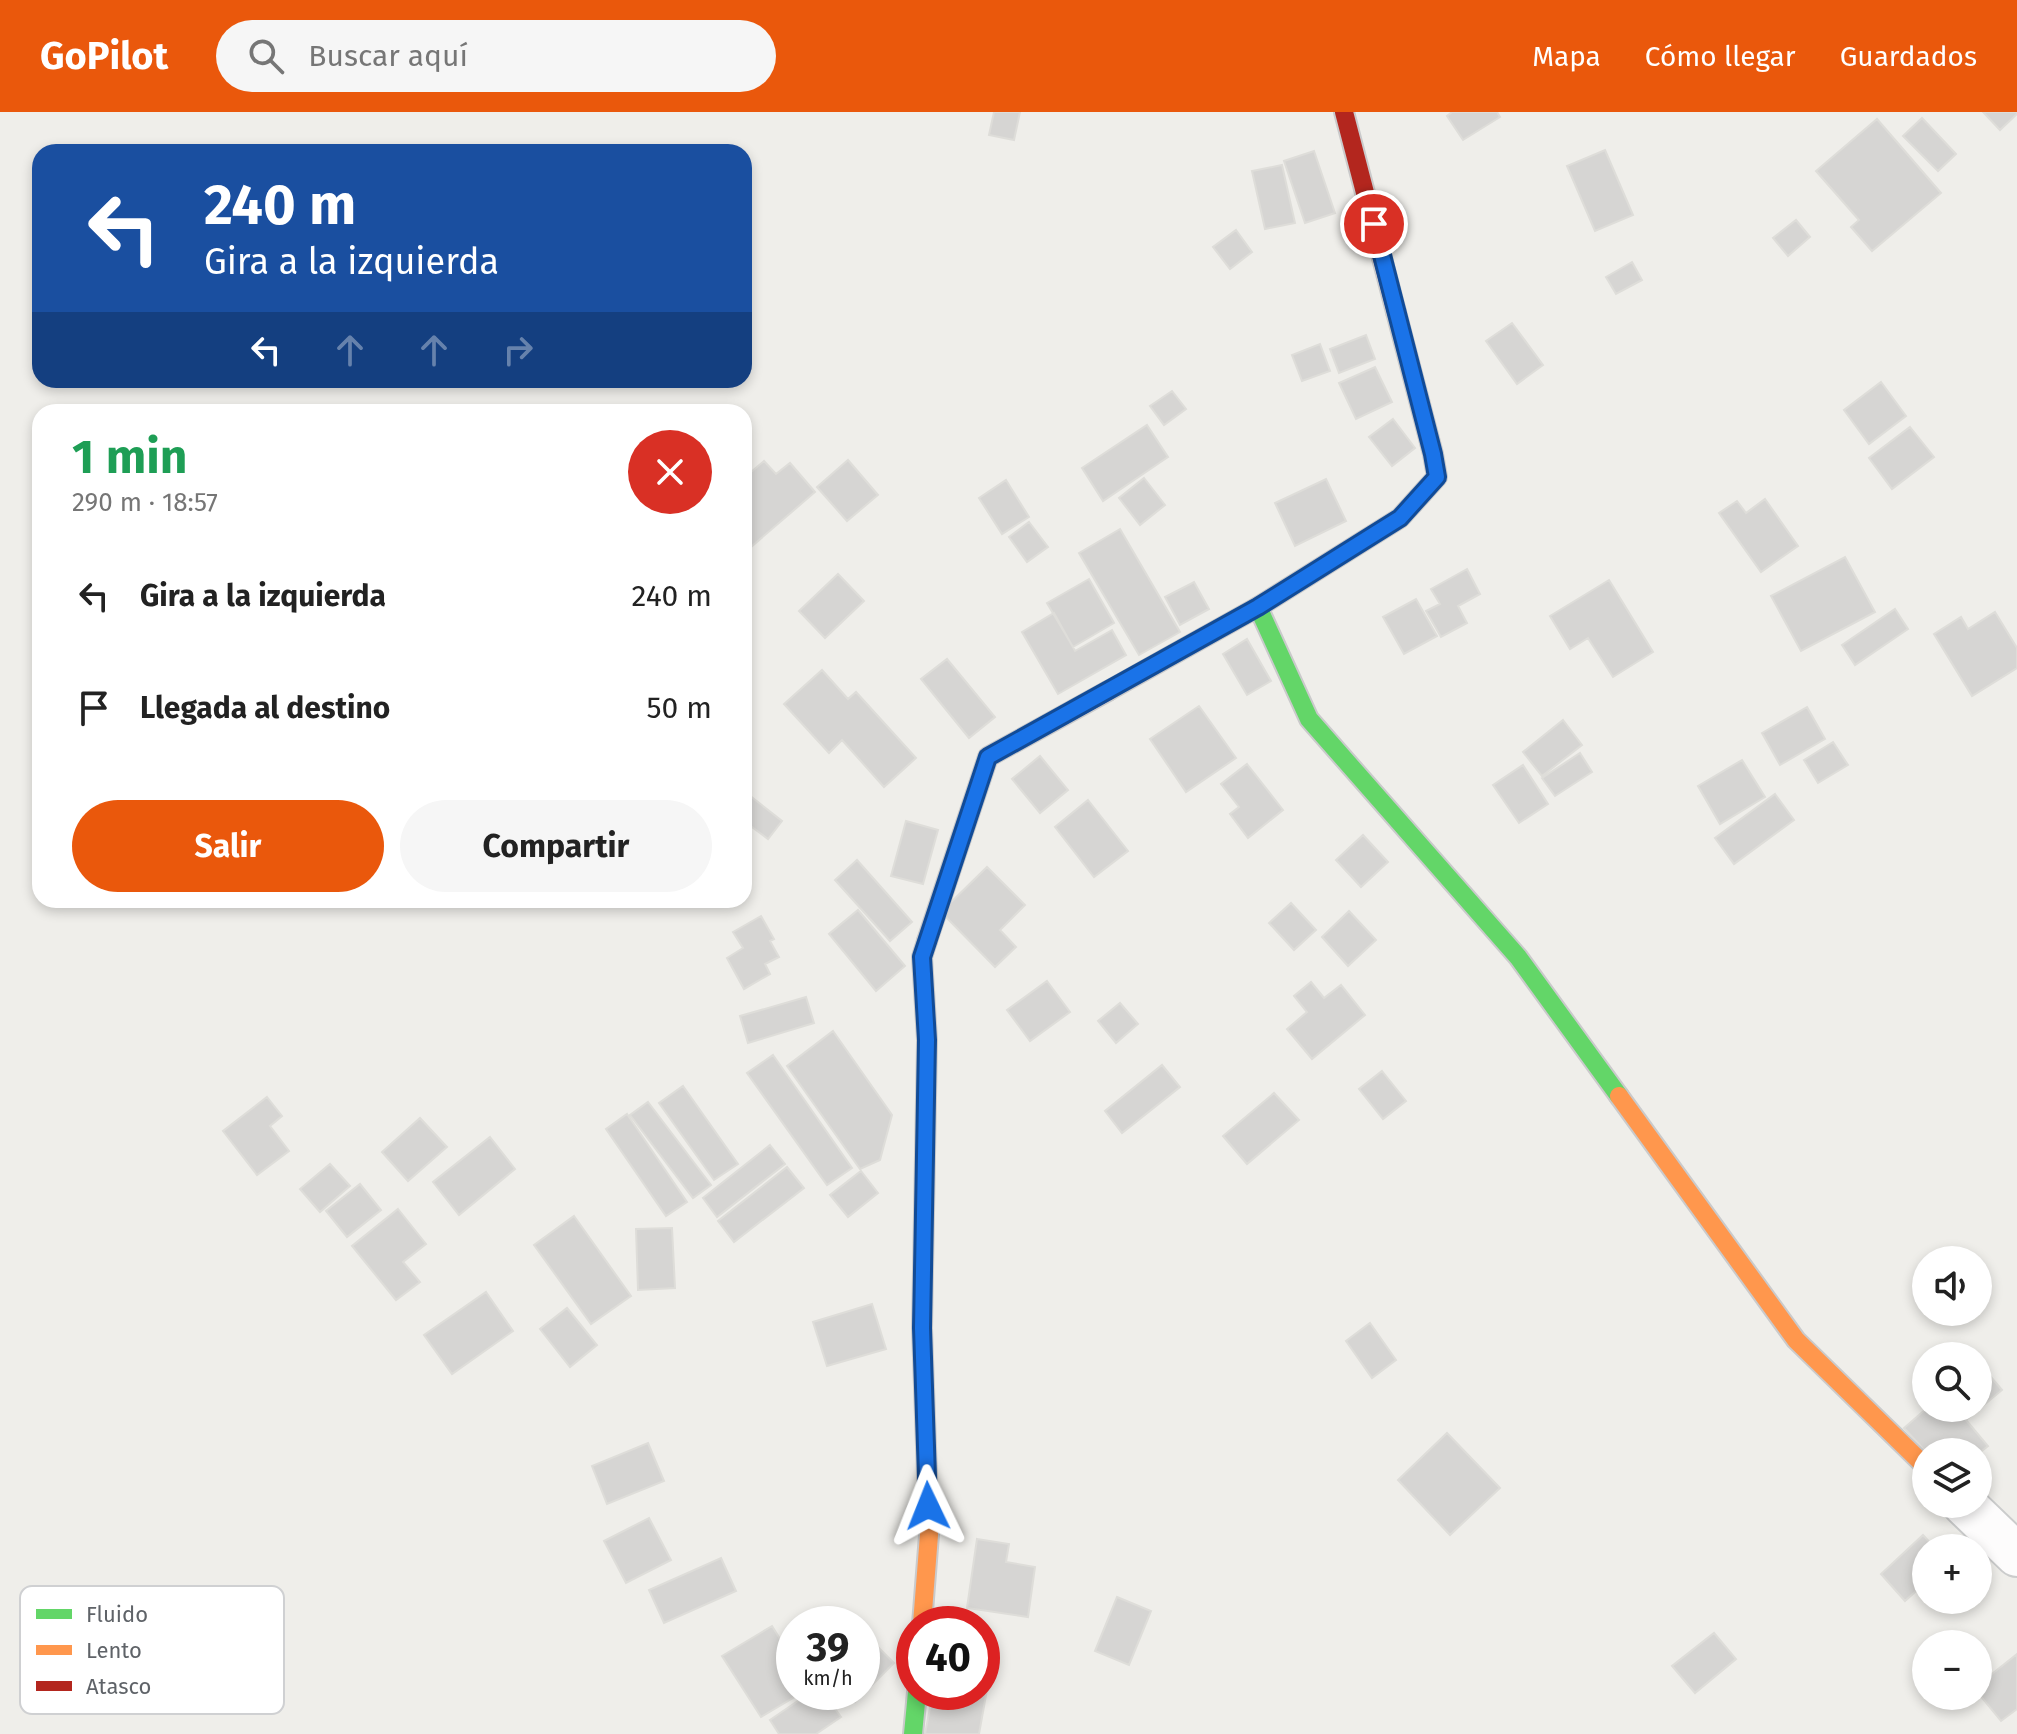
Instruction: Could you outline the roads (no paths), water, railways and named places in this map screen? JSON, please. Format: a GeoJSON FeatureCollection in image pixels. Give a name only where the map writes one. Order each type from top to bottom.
{"type":"FeatureCollection","features":[{"type":"Feature","properties":{"kind":"street"},"geometry":{"type":"LineString","coordinates":[[923,1606],[929,1535],[922,1328],[927,1040],[922,957],[988,757],[1258,607],[1400,518],[1437,477],[1344,112]]}},
{"type":"Feature","properties":{"kind":"street"},"geometry":{"type":"LineString","coordinates":[[1258,607],[1309,719],[1518,957],[1796,1340],[1912,1453]]}},
{"type":"Feature","properties":{"kind":"street"},"geometry":{"type":"LineString","coordinates":[[1979,1518],[2017,1555]]}},
{"type":"Feature","properties":{"kind":"street"},"geometry":{"type":"LineString","coordinates":[[913,1734],[915,1710]]}}]}
